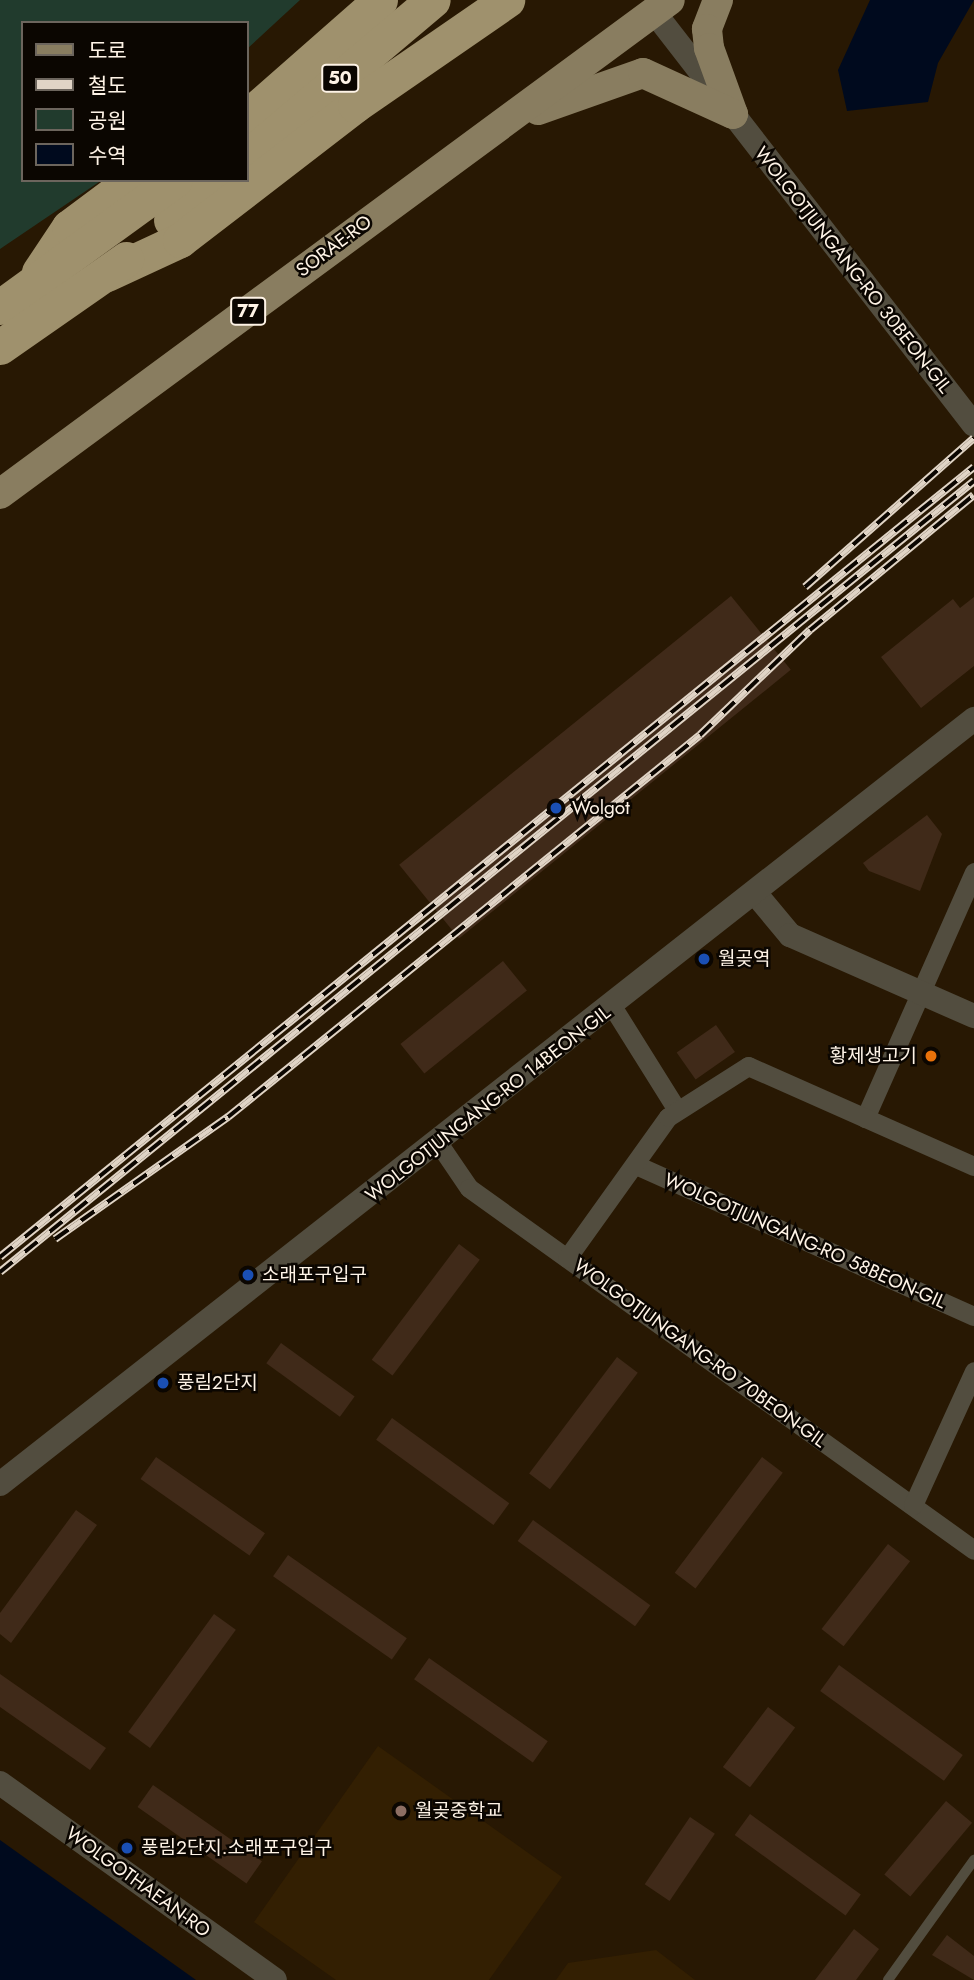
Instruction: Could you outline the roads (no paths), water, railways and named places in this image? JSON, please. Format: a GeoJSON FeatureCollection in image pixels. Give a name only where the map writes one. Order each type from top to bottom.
{"type":"FeatureCollection","features":[{"type":"Feature","properties":{"kind":"highway"},"geometry":{"type":"LineString","coordinates":[[248,91],[355,0]]}},
{"type":"Feature","properties":{"kind":"highway","name":"50"},"geometry":{"type":"LineString","coordinates":[[248,116],[380,0]]}},
{"type":"Feature","properties":{"kind":"highway","name":"50"},"geometry":{"type":"LineString","coordinates":[[248,156],[433,0]]}},
{"type":"Feature","properties":{"kind":"highway"},"geometry":{"type":"LineString","coordinates":[[107,274],[180,240],[355,105],[507,0]]}},
{"type":"Feature","properties":{"kind":"highway"},"geometry":{"type":"LineString","coordinates":[[29,286],[69,227],[129,182]]}},
{"type":"Feature","properties":{"kind":"highway"},"geometry":{"type":"LineString","coordinates":[[0,307],[172,182]]}},
{"type":"Feature","properties":{"kind":"highway"},"geometry":{"type":"LineString","coordinates":[[0,347],[107,274],[217,182]]}},
{"type":"Feature","properties":{"kind":"main road"},"geometry":{"type":"LineString","coordinates":[[718,0],[707,29],[709,48],[733,114]]}},
{"type":"Feature","properties":{"kind":"main road","name":"SORAE-RO"},"geometry":{"type":"LineString","coordinates":[[0,494],[662,6]]}},
{"type":"Feature","properties":{"kind":"main road"},"geometry":{"type":"LineString","coordinates":[[495,127],[624,75],[643,73],[733,114]]}},
{"type":"Feature","properties":{"kind":"street","name":"WOLGOTJUNGANG-RO 30BEON-GIL"},"geometry":{"type":"LineString","coordinates":[[662,6],[733,114],[974,425]]}},
{"type":"Feature","properties":{"kind":"street","name":"WOLGOTJUNGANG-RO 14BEON-GIL"},"geometry":{"type":"LineString","coordinates":[[0,1485],[439,1143],[974,719]]}},
{"type":"Feature","properties":{"kind":"street"},"geometry":{"type":"LineString","coordinates":[[864,1118],[974,872]]}},
{"type":"Feature","properties":{"kind":"street"},"geometry":{"type":"LineString","coordinates":[[755,893],[790,935],[974,1016]]}},
{"type":"Feature","properties":{"kind":"street"},"geometry":{"type":"LineString","coordinates":[[612,1006],[677,1110]]}},
{"type":"Feature","properties":{"kind":"street"},"geometry":{"type":"LineString","coordinates":[[567,1258],[677,1110],[748,1066],[974,1166]]}},
{"type":"Feature","properties":{"kind":"street","name":"WOLGOTJUNGANG-RO 70BEON-GIL"},"geometry":{"type":"LineString","coordinates":[[439,1143],[469,1188],[974,1550]]}},
{"type":"Feature","properties":{"kind":"street","name":"WOLGOTJUNGANG-RO 58BEON-GIL"},"geometry":{"type":"LineString","coordinates":[[636,1165],[974,1316]]}},
{"type":"Feature","properties":{"kind":"street"},"geometry":{"type":"LineString","coordinates":[[913,1504],[974,1371]]}},
{"type":"Feature","properties":{"kind":"street","name":"WOLGOTHAEAN-RO"},"geometry":{"type":"LineString","coordinates":[[0,1783],[275,1980]]}},
{"type":"Feature","properties":{"kind":"lane"},"geometry":{"type":"LineString","coordinates":[[888,1980],[974,1860]]}},
{"type":"Feature","properties":{"kind":"water"},"geometry":{"type":"Polygon","coordinates":[[[870,0],[974,0],[938,63],[928,102],[847,111],[838,70],[870,0]]]}},
{"type":"Feature","properties":{"kind":"water"},"geometry":{"type":"Polygon","coordinates":[[[0,1840],[196,1980],[0,1980],[0,1840]]]}},
{"type":"Feature","properties":{"kind":"railway"},"geometry":{"type":"LineString","coordinates":[[805,587],[974,438]]}},
{"type":"Feature","properties":{"kind":"railway"},"geometry":{"type":"LineString","coordinates":[[0,1257],[974,467]]}},
{"type":"Feature","properties":{"kind":"railway"},"geometry":{"type":"LineString","coordinates":[[0,1272],[974,481]]}},
{"type":"Feature","properties":{"kind":"railway"},"geometry":{"type":"LineString","coordinates":[[55,1239],[228,1117],[700,735],[810,630],[974,495]]}},
{"type":"Feature","properties":{"kind":"place","name":"Wolgot"},"geometry":{"type":"Point","coordinates":[556,808]}},
{"type":"Feature","properties":{"kind":"place","name":"월곶역"},"geometry":{"type":"Point","coordinates":[704,959]}},
{"type":"Feature","properties":{"kind":"place","name":"황제생고기"},"geometry":{"type":"Point","coordinates":[931,1056]}},
{"type":"Feature","properties":{"kind":"place","name":"소래포구입구"},"geometry":{"type":"Point","coordinates":[248,1275]}},
{"type":"Feature","properties":{"kind":"place","name":"풍림2단지"},"geometry":{"type":"Point","coordinates":[163,1383]}},
{"type":"Feature","properties":{"kind":"place","name":"월곶중학교"},"geometry":{"type":"Point","coordinates":[401,1811]}},
{"type":"Feature","properties":{"kind":"place","name":"풍림2단지.소래포구입구"},"geometry":{"type":"Point","coordinates":[127,1848]}}]}
